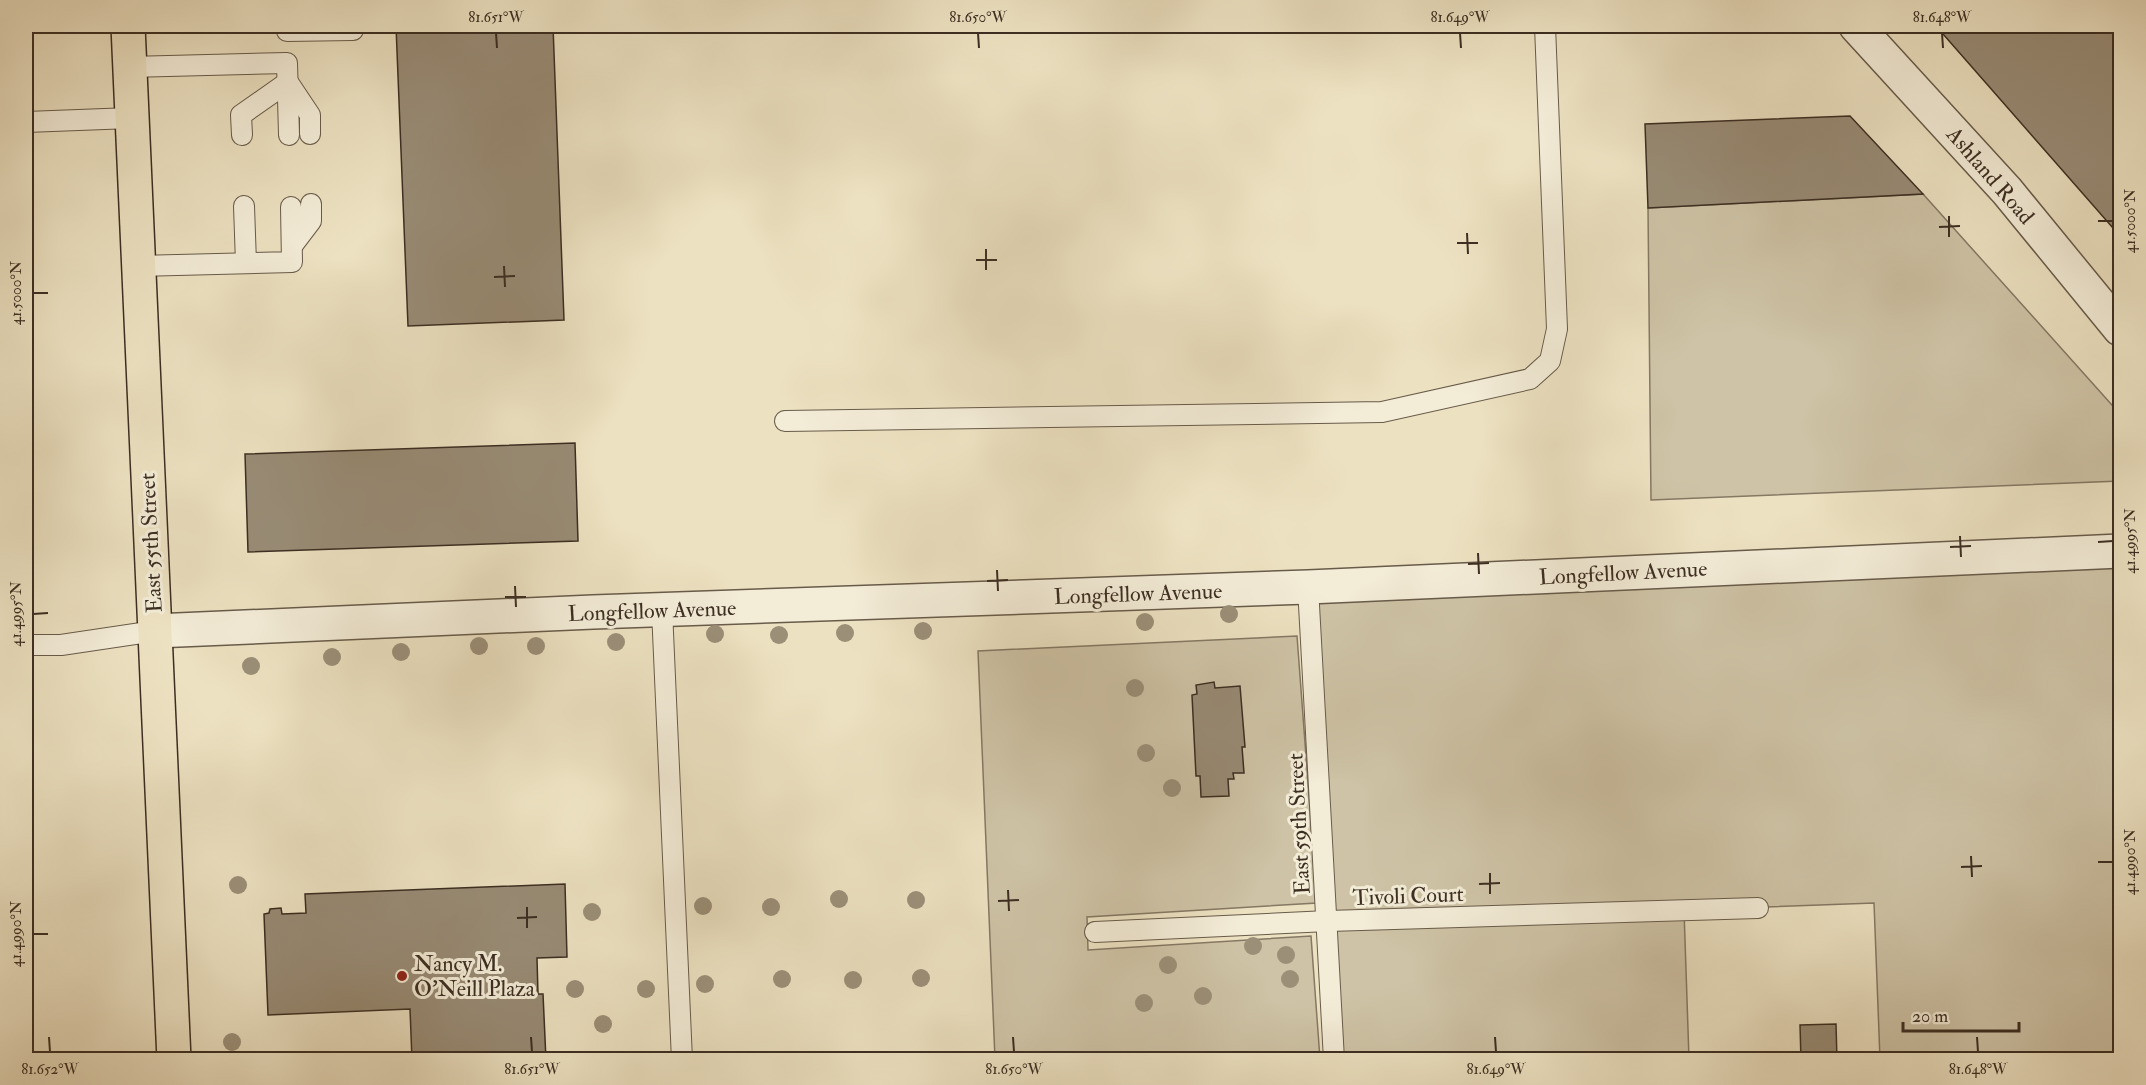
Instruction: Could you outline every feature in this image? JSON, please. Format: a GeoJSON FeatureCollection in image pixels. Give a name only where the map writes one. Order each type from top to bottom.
{"type":"FeatureCollection","features":[{"type":"Feature","properties":{"kind":"main road","name":"East 55th Street"},"geometry":{"type":"LineString","coordinates":[[128,26],[174,1059]]}},
{"type":"Feature","properties":{"kind":"street","name":"Ashland Road"},"geometry":{"type":"LineString","coordinates":[[1856,26],[2007,191],[2121,329]]}},
{"type":"Feature","properties":{"kind":"street","name":"Longfellow Avenue"},"geometry":{"type":"LineString","coordinates":[[154,631],[1308,587],[2121,551]]}},
{"type":"Feature","properties":{"kind":"lane"},"geometry":{"type":"LineString","coordinates":[[289,135],[287,28],[353,30],[353,26]]}},
{"type":"Feature","properties":{"kind":"lane"},"geometry":{"type":"LineString","coordinates":[[785,421],[1382,412],[1530,380],[1550,362],[1557,329],[1545,26]]}},
{"type":"Feature","properties":{"kind":"lane"},"geometry":{"type":"LineString","coordinates":[[129,67],[288,73]]}},
{"type":"Feature","properties":{"kind":"lane"},"geometry":{"type":"LineString","coordinates":[[288,73],[310,115],[310,134]]}},
{"type":"Feature","properties":{"kind":"lane"},"geometry":{"type":"LineString","coordinates":[[242,135],[241,115],[288,73]]}},
{"type":"Feature","properties":{"kind":"lane"},"geometry":{"type":"LineString","coordinates":[[26,122],[131,118]]}},
{"type":"Feature","properties":{"kind":"lane"},"geometry":{"type":"LineString","coordinates":[[292,246],[311,221],[311,204]]}},
{"type":"Feature","properties":{"kind":"lane"},"geometry":{"type":"LineString","coordinates":[[244,206],[246,263]]}},
{"type":"Feature","properties":{"kind":"lane"},"geometry":{"type":"LineString","coordinates":[[138,266],[292,262],[291,207]]}},
{"type":"Feature","properties":{"kind":"lane","name":"East 59th Street"},"geometry":{"type":"LineString","coordinates":[[1308,587],[1334,1059]]}},
{"type":"Feature","properties":{"kind":"lane"},"geometry":{"type":"LineString","coordinates":[[662,610],[682,1059]]}},
{"type":"Feature","properties":{"kind":"lane"},"geometry":{"type":"LineString","coordinates":[[26,645],[61,645],[154,631]]}},
{"type":"Feature","properties":{"kind":"lane","name":"Tivoli Court"},"geometry":{"type":"LineString","coordinates":[[1095,932],[1328,921],[1758,908]]}},
{"type":"Feature","properties":{"kind":"shaded area"},"geometry":{"type":"Polygon","coordinates":[[[1923,194],[2120,414],[2120,481],[1651,500],[1648,208],[1923,194]]]}},
{"type":"Feature","properties":{"kind":"shaded area"},"geometry":{"type":"Polygon","coordinates":[[[2120,551],[2120,1059],[1880,1059],[1874,903],[1684,910],[1689,1059],[1333,1059],[1308,587],[2120,551]]]}},
{"type":"Feature","properties":{"kind":"shaded area"},"geometry":{"type":"Polygon","coordinates":[[[1297,636],[1317,903],[1087,917],[1088,950],[1311,936],[1320,1059],[995,1059],[978,651],[1297,636]]]}},
{"type":"Feature","properties":{"kind":"building"},"geometry":{"type":"Polygon","coordinates":[[[396,26],[553,26],[564,320],[408,326],[396,26]]]}},
{"type":"Feature","properties":{"kind":"building"},"geometry":{"type":"Polygon","coordinates":[[[1936,26],[2120,26],[2120,236],[1936,26]]]}},
{"type":"Feature","properties":{"kind":"building"},"geometry":{"type":"Polygon","coordinates":[[[1850,116],[1923,194],[1648,208],[1645,124],[1850,116]]]}},
{"type":"Feature","properties":{"kind":"building"},"geometry":{"type":"Polygon","coordinates":[[[575,443],[578,541],[248,552],[245,454],[575,443]]]}},
{"type":"Feature","properties":{"kind":"building"},"geometry":{"type":"Polygon","coordinates":[[[1214,682],[1215,688],[1240,686],[1245,747],[1242,747],[1244,773],[1233,773],[1234,779],[1228,779],[1229,796],[1201,797],[1200,776],[1196,776],[1192,695],[1197,694],[1196,685],[1214,682]]]}},
{"type":"Feature","properties":{"kind":"building","name":"Nancy M. O'Neill Plaza"},"geometry":{"type":"Polygon","coordinates":[[[565,884],[567,957],[537,958],[538,994],[543,994],[546,1060],[412,1060],[410,1009],[268,1015],[264,914],[269,913],[270,909],[281,908],[282,914],[306,913],[305,894],[565,884]]]}},
{"type":"Feature","properties":{"kind":"building"},"geometry":{"type":"Polygon","coordinates":[[[1836,1024],[1837,1060],[1801,1060],[1800,1025],[1836,1024]]]}},
{"type":"Feature","properties":{"kind":"building"},"geometry":{"type":"Polygon","coordinates":[[[1759,1052],[1759,1059],[1764,1060],[1714,1060],[1713,1055],[1759,1052]]]}},
{"type":"Feature","properties":{"kind":"place","name":"Nancy M. O'Neill Plaza"},"geometry":{"type":"Point","coordinates":[402,976]}}]}
